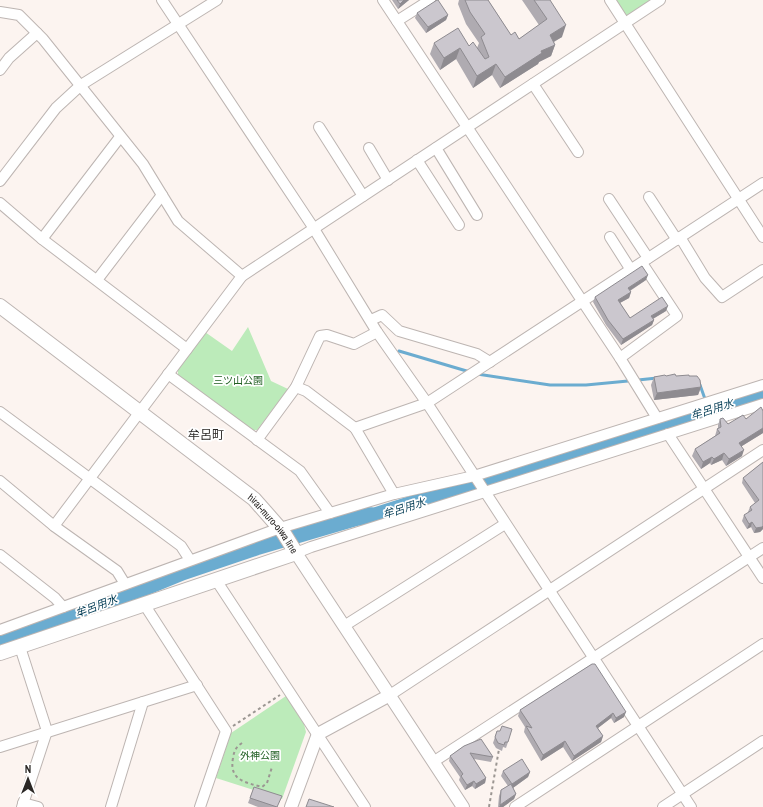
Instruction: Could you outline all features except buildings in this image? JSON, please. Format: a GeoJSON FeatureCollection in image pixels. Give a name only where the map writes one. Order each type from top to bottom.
{"type":"FeatureCollection","features":[{"type":"Feature","properties":{"kind":"main road","name":"hirai-muro-oiwa line"},"geometry":{"type":"LineString","coordinates":[[0,306],[254,499],[282,530],[294,550],[216,580],[0,653]]}},
{"type":"Feature","properties":{"kind":"street"},"geometry":{"type":"LineString","coordinates":[[162,0],[313,229],[378,332],[427,403],[483,491],[691,807]]}},
{"type":"Feature","properties":{"kind":"street"},"geometry":{"type":"LineString","coordinates":[[0,181],[56,108],[81,85],[217,0]]}},
{"type":"Feature","properties":{"kind":"street"},"geometry":{"type":"LineString","coordinates":[[384,0],[466,128],[620,358],[657,418]]}},
{"type":"Feature","properties":{"kind":"street"},"geometry":{"type":"LineString","coordinates":[[397,21],[430,0]]}},
{"type":"Feature","properties":{"kind":"street"},"geometry":{"type":"LineString","coordinates":[[610,0],[763,237]]}},
{"type":"Feature","properties":{"kind":"street"},"geometry":{"type":"LineString","coordinates":[[54,526],[242,276],[660,0]]}},
{"type":"Feature","properties":{"kind":"street"},"geometry":{"type":"LineString","coordinates":[[0,12],[19,15],[37,33],[81,85],[120,137],[143,164],[178,221],[242,276]]}},
{"type":"Feature","properties":{"kind":"street"},"geometry":{"type":"LineString","coordinates":[[0,70],[9,58],[37,33]]}},
{"type":"Feature","properties":{"kind":"street"},"geometry":{"type":"LineString","coordinates":[[533,84],[578,152]]}},
{"type":"Feature","properties":{"kind":"street"},"geometry":{"type":"LineString","coordinates":[[319,127],[363,196]]}},
{"type":"Feature","properties":{"kind":"street"},"geometry":{"type":"LineString","coordinates":[[42,239],[120,137]]}},
{"type":"Feature","properties":{"kind":"street"},"geometry":{"type":"LineString","coordinates":[[369,148],[388,180]]}},
{"type":"Feature","properties":{"kind":"street"},"geometry":{"type":"LineString","coordinates":[[436,148],[477,215]]}},
{"type":"Feature","properties":{"kind":"street"},"geometry":{"type":"LineString","coordinates":[[417,160],[459,225]]}},
{"type":"Feature","properties":{"kind":"street"},"geometry":{"type":"LineString","coordinates":[[355,428],[427,403],[763,183]]}},
{"type":"Feature","properties":{"kind":"street"},"geometry":{"type":"LineString","coordinates":[[96,280],[162,195]]}},
{"type":"Feature","properties":{"kind":"street"},"geometry":{"type":"LineString","coordinates":[[649,197],[705,278],[722,297],[763,270]]}},
{"type":"Feature","properties":{"kind":"street"},"geometry":{"type":"LineString","coordinates":[[609,199],[677,316],[620,358]]}},
{"type":"Feature","properties":{"kind":"street"},"geometry":{"type":"LineString","coordinates":[[0,203],[42,239],[187,349]]}},
{"type":"Feature","properties":{"kind":"street"},"geometry":{"type":"LineString","coordinates":[[610,238],[631,270]]}},
{"type":"Feature","properties":{"kind":"street"},"geometry":{"type":"LineString","coordinates":[[371,320],[382,315],[399,331],[477,354],[490,362]]}},
{"type":"Feature","properties":{"kind":"street"},"geometry":{"type":"LineString","coordinates":[[257,440],[296,387],[320,336],[327,335],[354,344],[378,332]]}},
{"type":"Feature","properties":{"kind":"street"},"geometry":{"type":"LineString","coordinates":[[168,374],[300,471],[330,513]]}},
{"type":"Feature","properties":{"kind":"street"},"geometry":{"type":"LineString","coordinates":[[463,807],[294,550],[311,547],[483,491],[668,434],[754,399],[763,385]]}},
{"type":"Feature","properties":{"kind":"street"},"geometry":{"type":"LineString","coordinates":[[296,387],[306,391],[355,428],[394,494]]}},
{"type":"Feature","properties":{"kind":"street"},"geometry":{"type":"LineString","coordinates":[[0,630],[190,560],[330,513],[394,494],[475,478],[657,418],[754,399]]}},
{"type":"Feature","properties":{"kind":"street"},"geometry":{"type":"LineString","coordinates":[[0,412],[181,546],[190,560]]}},
{"type":"Feature","properties":{"kind":"street"},"geometry":{"type":"LineString","coordinates":[[668,434],[763,578]]}},
{"type":"Feature","properties":{"kind":"street"},"geometry":{"type":"LineString","coordinates":[[291,807],[318,734],[390,695],[763,450]]}},
{"type":"Feature","properties":{"kind":"street"},"geometry":{"type":"LineString","coordinates":[[0,481],[54,526],[117,571],[125,584]]}},
{"type":"Feature","properties":{"kind":"street"},"geometry":{"type":"LineString","coordinates":[[344,626],[505,524]]}},
{"type":"Feature","properties":{"kind":"street"},"geometry":{"type":"LineString","coordinates":[[433,762],[763,548]]}},
{"type":"Feature","properties":{"kind":"street"},"geometry":{"type":"LineString","coordinates":[[0,555],[55,598],[63,607]]}},
{"type":"Feature","properties":{"kind":"street"},"geometry":{"type":"LineString","coordinates":[[216,580],[365,807]]}},
{"type":"Feature","properties":{"kind":"street"},"geometry":{"type":"LineString","coordinates":[[144,604],[226,731],[200,807]]}},
{"type":"Feature","properties":{"kind":"street"},"geometry":{"type":"LineString","coordinates":[[515,807],[763,644]]}},
{"type":"Feature","properties":{"kind":"street"},"geometry":{"type":"LineString","coordinates":[[20,647],[48,732],[22,805],[38,807]]}},
{"type":"Feature","properties":{"kind":"street"},"geometry":{"type":"LineString","coordinates":[[0,747],[197,685]]}},
{"type":"Feature","properties":{"kind":"street"},"geometry":{"type":"LineString","coordinates":[[111,807],[143,702]]}},
{"type":"Feature","properties":{"kind":"street"},"geometry":{"type":"LineString","coordinates":[[663,807],[763,741]]}},
{"type":"Feature","properties":{"kind":"path"},"geometry":{"type":"LineString","coordinates":[[226,731],[287,690]]}},
{"type":"Feature","properties":{"kind":"path"},"geometry":{"type":"LineString","coordinates":[[242,743],[234,750],[231,768],[234,775],[239,779],[262,787],[267,783],[272,768]]}},
{"type":"Feature","properties":{"kind":"path"},"geometry":{"type":"LineString","coordinates":[[489,807],[499,749]]}},
{"type":"Feature","properties":{"kind":"green space"},"geometry":{"type":"Polygon","coordinates":[[[614,0],[654,0],[629,17],[625,16],[614,0]]]}},
{"type":"Feature","properties":{"kind":"green space","name":"三ツ山公園"},"geometry":{"type":"Polygon","coordinates":[[[248,327],[271,381],[288,389],[257,430],[253,430],[178,375],[178,369],[205,332],[232,351],[248,327]]]}},
{"type":"Feature","properties":{"kind":"green space","name":"外神公園"},"geometry":{"type":"Polygon","coordinates":[[[286,696],[304,724],[306,732],[282,799],[216,778],[231,733],[286,696]]]}},
{"type":"Feature","properties":{"kind":"waterway"},"geometry":{"type":"LineString","coordinates":[[399,351],[470,372]]}},
{"type":"Feature","properties":{"kind":"waterway"},"geometry":{"type":"LineString","coordinates":[[477,374],[550,385],[586,385],[628,381]]}},
{"type":"Feature","properties":{"kind":"waterway"},"geometry":{"type":"LineString","coordinates":[[638,380],[657,378]]}},
{"type":"Feature","properties":{"kind":"waterway"},"geometry":{"type":"LineString","coordinates":[[700,385],[705,399]]}},
{"type":"Feature","properties":{"kind":"waterway","name":"牟呂用水"},"geometry":{"type":"LineString","coordinates":[[0,638],[92,608],[182,571],[256,546],[358,516],[375,517],[763,392]]}},
{"type":"Feature","properties":{"kind":"district","name":"牟呂町"},"geometry":{"type":"Point","coordinates":[206,435]}}]}
